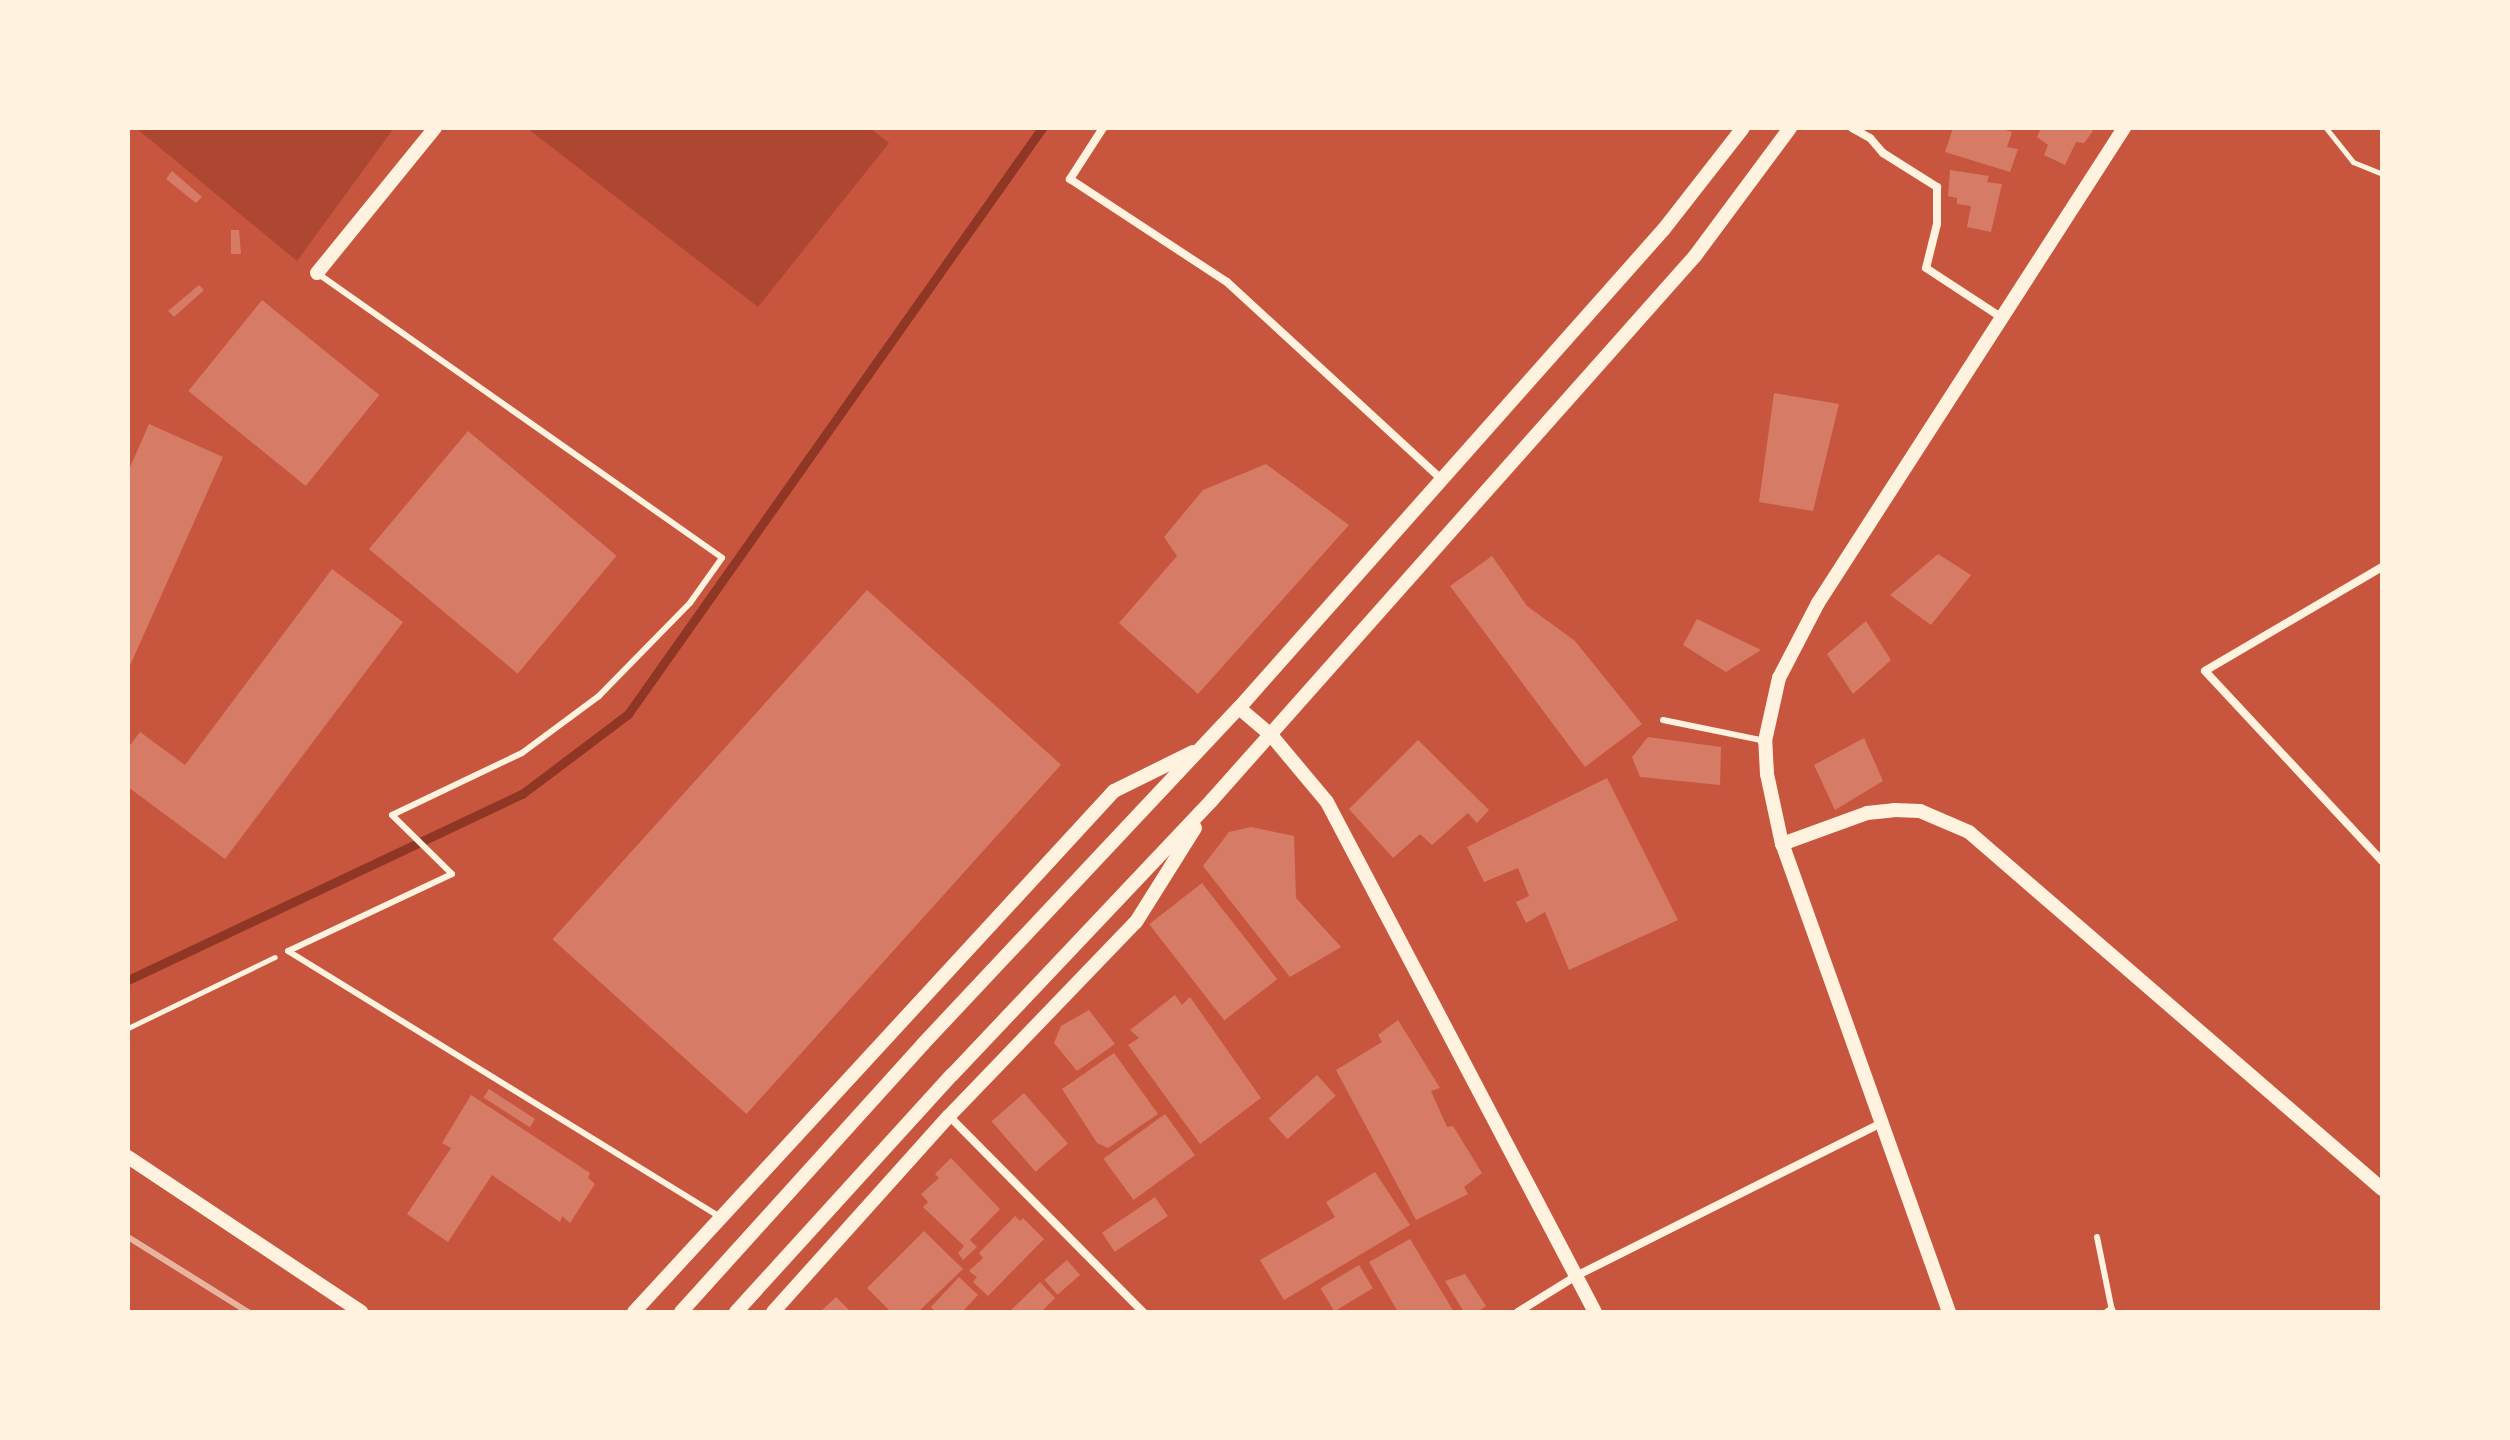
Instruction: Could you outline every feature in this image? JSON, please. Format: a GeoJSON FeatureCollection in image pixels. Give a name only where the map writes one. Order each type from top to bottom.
{"type":"FeatureCollection","features":[{"type":"Feature","properties":{"kind":"street"},"geometry":{"type":"LineString","coordinates":[[317,273],[435,128]]}},
{"type":"Feature","properties":{"kind":"street"},"geometry":{"type":"LineString","coordinates":[[1103,128],[1070,179],[1227,282],[1442,480]]}},
{"type":"Feature","properties":{"kind":"street"},"geometry":{"type":"LineString","coordinates":[[681,1312],[923,1044],[1239,708],[1664,229],[1743,128]]}},
{"type":"Feature","properties":{"kind":"street"},"geometry":{"type":"LineString","coordinates":[[736,1312],[952,1075],[1271,735],[1695,256],[1790,128]]}},
{"type":"Feature","properties":{"kind":"street"},"geometry":{"type":"LineString","coordinates":[[1852,128],[1870,138],[1883,153],[1937,187],[1937,224],[1926,268],[2001,317]]}},
{"type":"Feature","properties":{"kind":"street"},"geometry":{"type":"LineString","coordinates":[[1949,1312],[1782,844],[1767,774],[1765,741],[1779,678],[1796,643],[2124,128]]}},
{"type":"Feature","properties":{"kind":"street"},"geometry":{"type":"LineString","coordinates":[[2382,567],[2205,671],[2382,861]]}},
{"type":"Feature","properties":{"kind":"street"},"geometry":{"type":"LineString","coordinates":[[1239,708],[1271,735],[1327,802],[1595,1312]]}},
{"type":"Feature","properties":{"kind":"street"},"geometry":{"type":"LineString","coordinates":[[634,1312],[1114,791],[1204,746]]}},
{"type":"Feature","properties":{"kind":"street"},"geometry":{"type":"LineString","coordinates":[[773,1312],[949,1116],[1136,922],[1212,800]]}},
{"type":"Feature","properties":{"kind":"street"},"geometry":{"type":"LineString","coordinates":[[1782,844],[1867,813],[1894,810],[1920,811],[1969,832],[2382,1189]]}},
{"type":"Feature","properties":{"kind":"street"},"geometry":{"type":"LineString","coordinates":[[949,1116],[1143,1312]]}},
{"type":"Feature","properties":{"kind":"street"},"geometry":{"type":"LineString","coordinates":[[1518,1312],[1576,1276],[1880,1124]]}},
{"type":"Feature","properties":{"kind":"street"},"geometry":{"type":"LineString","coordinates":[[128,1157],[361,1312]]}},
{"type":"Feature","properties":{"kind":"lane"},"geometry":{"type":"LineString","coordinates":[[288,951],[452,874],[392,815],[522,753],[599,696],[690,603],[722,558],[317,273]]}},
{"type":"Feature","properties":{"kind":"lane"},"geometry":{"type":"LineString","coordinates":[[1663,720],[1765,741]]}},
{"type":"Feature","properties":{"kind":"lane"},"geometry":{"type":"LineString","coordinates":[[288,951],[720,1217]]}},
{"type":"Feature","properties":{"kind":"lane"},"geometry":{"type":"LineString","coordinates":[[2097,1237],[2110,1311]]}},
{"type":"Feature","properties":{"kind":"path"},"geometry":{"type":"LineString","coordinates":[[2326,128],[2353,162],[2382,174]]}},
{"type":"Feature","properties":{"kind":"path"},"geometry":{"type":"LineString","coordinates":[[128,1028],[288,951]]}},
{"type":"Feature","properties":{"kind":"shaded area"},"geometry":{"type":"Polygon","coordinates":[[[136,128],[394,128],[297,261],[136,128]]]}},
{"type":"Feature","properties":{"kind":"shaded area"},"geometry":{"type":"Polygon","coordinates":[[[527,128],[870,128],[889,143],[758,307],[527,128]]]}},
{"type":"Feature","properties":{"kind":"building"},"geometry":{"type":"Polygon","coordinates":[[[1953,128],[1999,128],[2012,132],[2007,147],[2018,149],[2010,172],[1945,152],[1953,128]]]}},
{"type":"Feature","properties":{"kind":"building"},"geometry":{"type":"Polygon","coordinates":[[[2041,128],[2090,128],[2093,131],[2084,143],[2076,142],[2065,165],[2044,155],[2048,145],[2037,137],[2041,128]]]}},
{"type":"Feature","properties":{"kind":"building"},"geometry":{"type":"Polygon","coordinates":[[[1950,170],[1989,176],[1987,182],[2002,184],[1991,232],[1967,227],[1971,206],[1957,204],[1957,198],[1948,196],[1950,170]]]}},
{"type":"Feature","properties":{"kind":"building"},"geometry":{"type":"Polygon","coordinates":[[[172,171],[202,197],[196,203],[166,179],[172,171]]]}},
{"type":"Feature","properties":{"kind":"building"},"geometry":{"type":"Polygon","coordinates":[[[231,230],[239,230],[241,254],[231,254],[231,230]]]}},
{"type":"Feature","properties":{"kind":"building"},"geometry":{"type":"Polygon","coordinates":[[[199,285],[204,290],[174,317],[168,311],[199,285]]]}},
{"type":"Feature","properties":{"kind":"building"},"geometry":{"type":"Polygon","coordinates":[[[262,300],[379,395],[306,486],[188,391],[262,300]]]}},
{"type":"Feature","properties":{"kind":"building"},"geometry":{"type":"Polygon","coordinates":[[[1774,393],[1839,404],[1813,511],[1759,502],[1774,393]]]}},
{"type":"Feature","properties":{"kind":"building"},"geometry":{"type":"Polygon","coordinates":[[[149,424],[223,457],[128,670],[128,472],[149,424]]]}},
{"type":"Feature","properties":{"kind":"building"},"geometry":{"type":"Polygon","coordinates":[[[468,431],[617,556],[518,674],[369,549],[468,431]]]}},
{"type":"Feature","properties":{"kind":"building"},"geometry":{"type":"Polygon","coordinates":[[[1266,464],[1349,525],[1198,694],[1119,623],[1177,556],[1164,537],[1203,490],[1266,464]]]}},
{"type":"Feature","properties":{"kind":"building"},"geometry":{"type":"Polygon","coordinates":[[[1938,554],[1971,575],[1931,625],[1890,595],[1938,554]]]}},
{"type":"Feature","properties":{"kind":"building"},"geometry":{"type":"Polygon","coordinates":[[[1492,556],[1527,606],[1575,641],[1642,724],[1585,767],[1450,586],[1492,556]]]}},
{"type":"Feature","properties":{"kind":"building"},"geometry":{"type":"Polygon","coordinates":[[[332,569],[403,622],[225,859],[128,787],[128,748],[140,732],[185,765],[332,569]]]}},
{"type":"Feature","properties":{"kind":"building"},"geometry":{"type":"Polygon","coordinates":[[[867,590],[1061,765],[746,1114],[553,939],[867,590]]]}},
{"type":"Feature","properties":{"kind":"building"},"geometry":{"type":"Polygon","coordinates":[[[1697,619],[1761,650],[1726,672],[1683,645],[1697,619]]]}},
{"type":"Feature","properties":{"kind":"building"},"geometry":{"type":"Polygon","coordinates":[[[1866,621],[1891,660],[1853,694],[1827,654],[1866,621]]]}},
{"type":"Feature","properties":{"kind":"building"},"geometry":{"type":"Polygon","coordinates":[[[1648,737],[1721,747],[1720,785],[1640,777],[1632,757],[1648,737]]]}},
{"type":"Feature","properties":{"kind":"building"},"geometry":{"type":"Polygon","coordinates":[[[1864,738],[1883,781],[1835,810],[1814,765],[1864,738]]]}},
{"type":"Feature","properties":{"kind":"building"},"geometry":{"type":"Polygon","coordinates":[[[1418,740],[1489,810],[1477,823],[1468,813],[1432,845],[1420,834],[1393,858],[1349,809],[1418,740]]]}},
{"type":"Feature","properties":{"kind":"building"},"geometry":{"type":"Polygon","coordinates":[[[1607,778],[1678,920],[1569,970],[1545,912],[1526,923],[1516,902],[1529,896],[1518,868],[1484,882],[1467,847],[1607,778]]]}},
{"type":"Feature","properties":{"kind":"building"},"geometry":{"type":"Polygon","coordinates":[[[1251,827],[1294,836],[1296,898],[1341,947],[1290,977],[1203,866],[1229,832],[1251,827]]]}},
{"type":"Feature","properties":{"kind":"building"},"geometry":{"type":"Polygon","coordinates":[[[1202,883],[1277,979],[1224,1020],[1149,924],[1202,883]]]}},
{"type":"Feature","properties":{"kind":"building"},"geometry":{"type":"Polygon","coordinates":[[[1175,995],[1182,1005],[1190,997],[1261,1098],[1200,1144],[1128,1045],[1139,1038],[1130,1030],[1175,995]]]}},
{"type":"Feature","properties":{"kind":"building"},"geometry":{"type":"Polygon","coordinates":[[[1089,1010],[1115,1044],[1077,1071],[1054,1043],[1061,1026],[1089,1010]]]}},
{"type":"Feature","properties":{"kind":"building"},"geometry":{"type":"Polygon","coordinates":[[[1398,1020],[1440,1088],[1431,1091],[1447,1127],[1453,1126],[1482,1173],[1464,1187],[1468,1194],[1416,1220],[1336,1070],[1382,1042],[1378,1035],[1398,1020]]]}},
{"type":"Feature","properties":{"kind":"building"},"geometry":{"type":"Polygon","coordinates":[[[1114,1053],[1158,1114],[1108,1148],[1097,1143],[1062,1089],[1114,1053]]]}},
{"type":"Feature","properties":{"kind":"building"},"geometry":{"type":"Polygon","coordinates":[[[1317,1075],[1336,1096],[1287,1139],[1269,1118],[1317,1075]]]}},
{"type":"Feature","properties":{"kind":"building"},"geometry":{"type":"Polygon","coordinates":[[[489,1089],[535,1119],[530,1127],[484,1097],[489,1089]]]}},
{"type":"Feature","properties":{"kind":"building"},"geometry":{"type":"Polygon","coordinates":[[[1024,1093],[1068,1144],[1036,1172],[992,1121],[1024,1093]]]}},
{"type":"Feature","properties":{"kind":"building"},"geometry":{"type":"Polygon","coordinates":[[[471,1095],[590,1173],[588,1178],[595,1184],[570,1223],[562,1216],[560,1222],[492,1175],[448,1242],[407,1214],[451,1148],[442,1143],[471,1095]]]}},
{"type":"Feature","properties":{"kind":"building"},"geometry":{"type":"Polygon","coordinates":[[[1165,1114],[1195,1155],[1133,1200],[1104,1159],[1165,1114]]]}},
{"type":"Feature","properties":{"kind":"building"},"geometry":{"type":"Polygon","coordinates":[[[951,1158],[1000,1209],[970,1240],[977,1247],[963,1260],[958,1253],[964,1246],[923,1207],[928,1202],[921,1194],[939,1178],[935,1174],[951,1158]]]}},
{"type":"Feature","properties":{"kind":"building"},"geometry":{"type":"Polygon","coordinates":[[[1375,1172],[1410,1225],[1284,1300],[1260,1260],[1335,1217],[1326,1202],[1375,1172]]]}},
{"type":"Feature","properties":{"kind":"building"},"geometry":{"type":"Polygon","coordinates":[[[1155,1197],[1168,1216],[1115,1252],[1102,1233],[1155,1197]]]}},
{"type":"Feature","properties":{"kind":"building"},"geometry":{"type":"Polygon","coordinates":[[[1015,1216],[1020,1221],[1023,1218],[1044,1239],[988,1296],[973,1282],[977,1277],[969,1271],[983,1258],[979,1253],[1015,1216]]]}},
{"type":"Feature","properties":{"kind":"building"},"geometry":{"type":"Polygon","coordinates":[[[924,1231],[963,1269],[918,1312],[891,1312],[867,1288],[924,1231]]]}},
{"type":"Feature","properties":{"kind":"building"},"geometry":{"type":"Polygon","coordinates":[[[1410,1239],[1454,1312],[1398,1312],[1369,1262],[1410,1239]]]}},
{"type":"Feature","properties":{"kind":"building"},"geometry":{"type":"Polygon","coordinates":[[[1067,1260],[1080,1275],[1057,1295],[1044,1280],[1067,1260]]]}},
{"type":"Feature","properties":{"kind":"building"},"geometry":{"type":"Polygon","coordinates":[[[1359,1265],[1373,1288],[1334,1311],[1320,1288],[1359,1265]]]}},
{"type":"Feature","properties":{"kind":"building"},"geometry":{"type":"Polygon","coordinates":[[[1465,1274],[1486,1306],[1477,1312],[1464,1312],[1445,1281],[1465,1274]]]}},
{"type":"Feature","properties":{"kind":"building"},"geometry":{"type":"Polygon","coordinates":[[[959,1277],[978,1295],[962,1312],[936,1312],[931,1307],[959,1277]]]}},
{"type":"Feature","properties":{"kind":"building"},"geometry":{"type":"Polygon","coordinates":[[[1040,1282],[1055,1298],[1041,1312],[1009,1312],[1040,1282]]]}},
{"type":"Feature","properties":{"kind":"building"},"geometry":{"type":"Polygon","coordinates":[[[836,1297],[851,1312],[820,1312],[836,1297]]]}},
{"type":"Feature","properties":{"kind":"waterway"},"geometry":{"type":"LineString","coordinates":[[128,980],[522,794],[628,714],[1042,128]]}},
{"type":"Feature","properties":{"kind":"railway"},"geometry":{"type":"LineString","coordinates":[[128,1237],[248,1312]]}}]}
